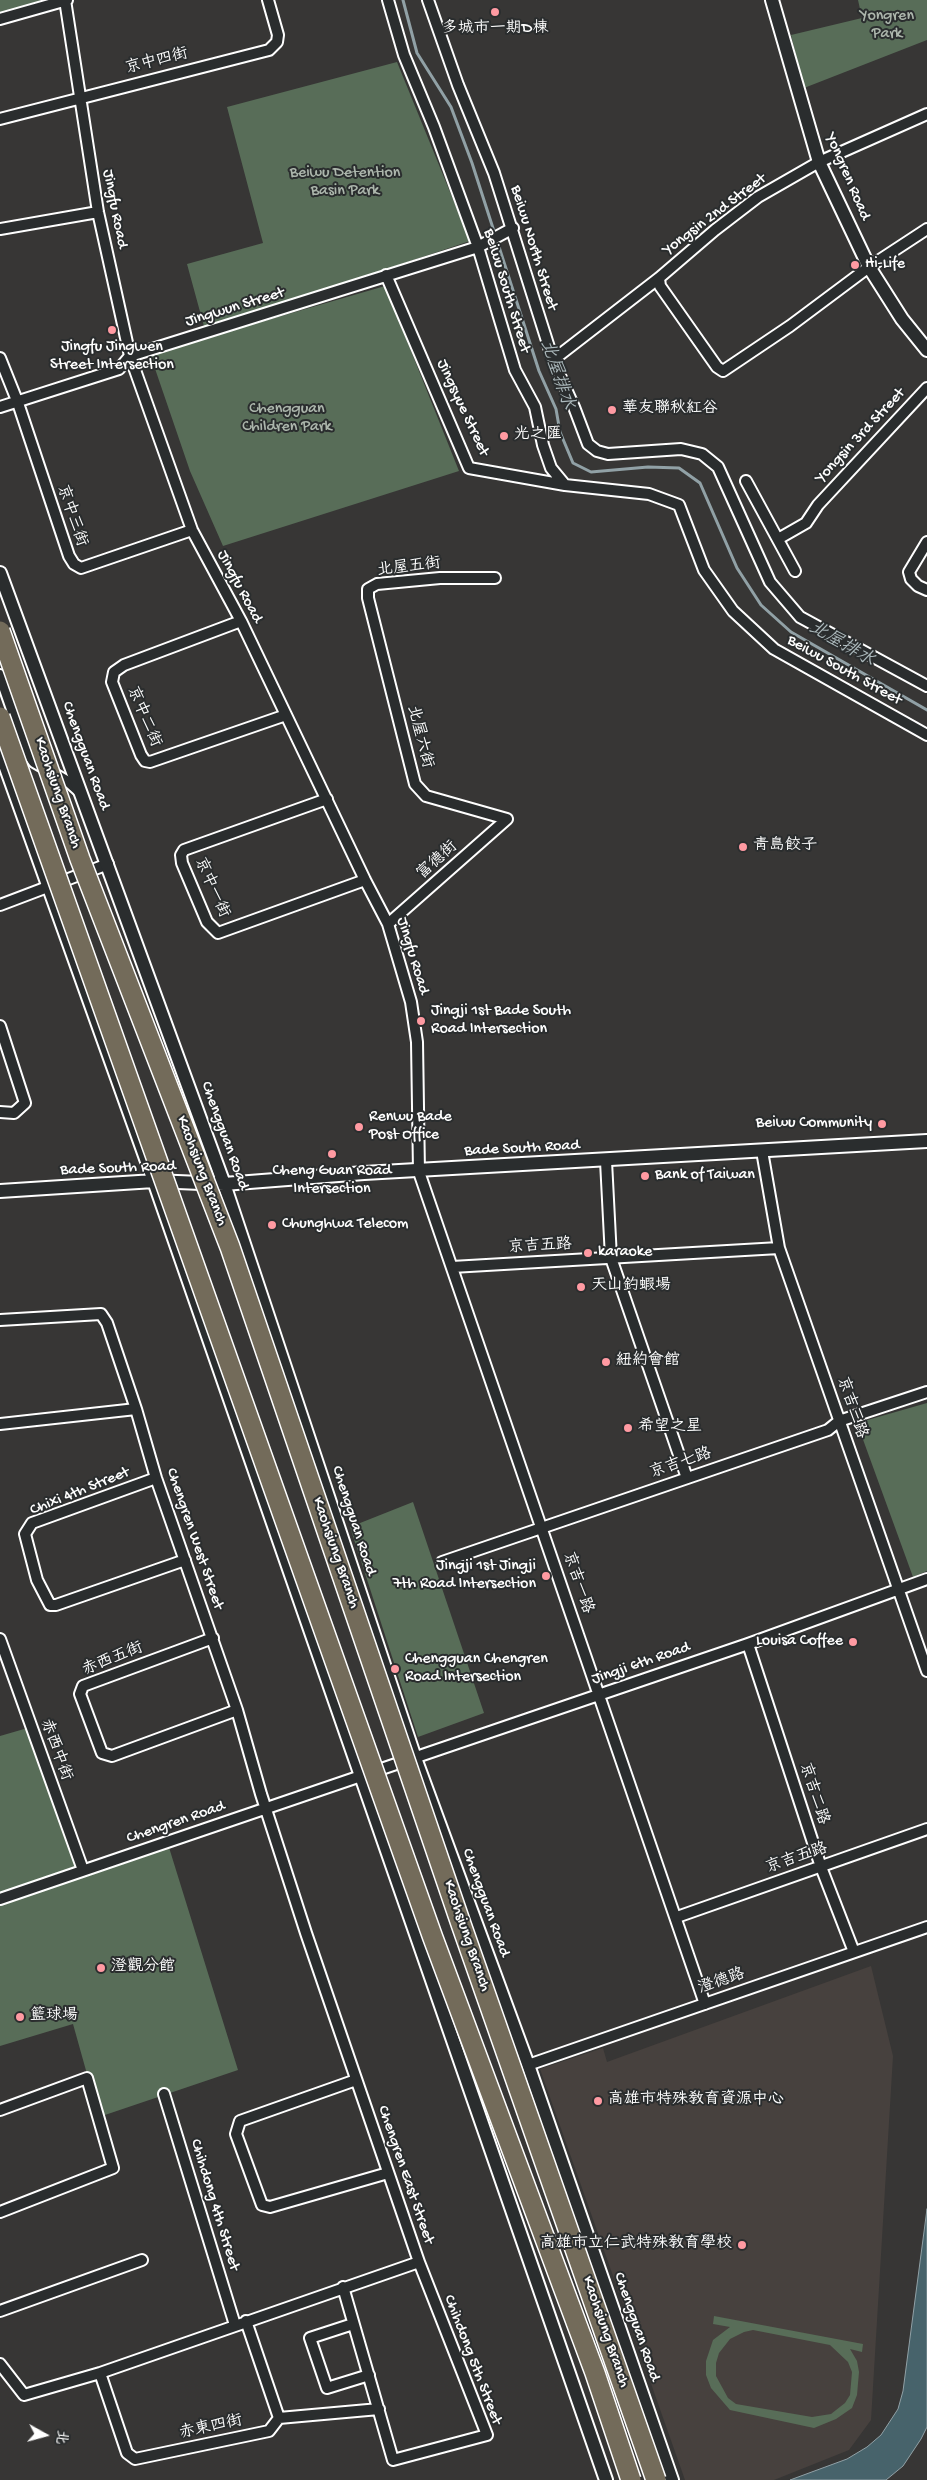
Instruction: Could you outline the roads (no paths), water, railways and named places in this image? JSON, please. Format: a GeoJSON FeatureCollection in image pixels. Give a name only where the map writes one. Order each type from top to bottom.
{"type":"FeatureCollection","features":[{"type":"Feature","properties":{"kind":"highway","name":"Kaohsiung Branch"},"geometry":{"type":"LineString","coordinates":[[0,631],[80,859],[230,1247],[461,1924],[656,2480]]}},
{"type":"Feature","properties":{"kind":"highway","name":"Kaohsiung Branch"},"geometry":{"type":"LineString","coordinates":[[0,716],[430,1928],[595,2373],[630,2480]]}},
{"type":"Feature","properties":{"kind":"street","name":"Jingfu Road"},"geometry":{"type":"LineString","coordinates":[[66,0],[79,97],[98,212],[130,356],[192,530],[241,621],[364,880],[388,924],[411,1002],[417,1042],[419,1172]]}},
{"type":"Feature","properties":{"kind":"street"},"geometry":{"type":"LineString","coordinates":[[0,19],[66,0]]}},
{"type":"Feature","properties":{"kind":"street","name":"京中四街"},"geometry":{"type":"LineString","coordinates":[[0,119],[79,97],[269,50],[277,42],[278,36],[268,0]]}},
{"type":"Feature","properties":{"kind":"street","name":"Beiwu South Street"},"geometry":{"type":"LineString","coordinates":[[388,0],[404,55],[481,245],[515,370],[535,407],[543,445],[551,468],[565,485],[649,494],[679,505],[704,570],[732,610],[774,649],[927,735]]}},
{"type":"Feature","properties":{"kind":"street","name":"Beiwu North Street"},"geometry":{"type":"LineString","coordinates":[[428,0],[458,85],[494,173],[508,231],[553,360],[574,406],[588,444],[597,451],[608,454],[681,450],[702,454],[718,467],[770,582],[800,617],[927,686]]}},
{"type":"Feature","properties":{"kind":"street","name":"Yongren Road"},"geometry":{"type":"LineString","coordinates":[[772,0],[819,162],[869,267],[902,319],[927,350]]}},
{"type":"Feature","properties":{"kind":"street","name":"Yongsin 2nd Street"},"geometry":{"type":"LineString","coordinates":[[553,360],[660,278],[715,230],[758,197],[819,162],[927,114]]}},
{"type":"Feature","properties":{"kind":"street"},"geometry":{"type":"LineString","coordinates":[[0,229],[98,212]]}},
{"type":"Feature","properties":{"kind":"street"},"geometry":{"type":"LineString","coordinates":[[869,267],[927,229]]}},
{"type":"Feature","properties":{"kind":"street","name":"Jingwun Street"},"geometry":{"type":"LineString","coordinates":[[0,407],[119,369],[130,356],[342,291],[481,245],[508,231]]}},
{"type":"Feature","properties":{"kind":"street","name":"Yongsin 2nd Street"},"geometry":{"type":"LineString","coordinates":[[660,278],[660,286],[717,367],[723,371],[790,326],[869,267]]}},
{"type":"Feature","properties":{"kind":"street","name":"Jingsyue Street"},"geometry":{"type":"LineString","coordinates":[[386,275],[469,468],[565,485]]}},
{"type":"Feature","properties":{"kind":"street","name":"京中三街"},"geometry":{"type":"LineString","coordinates":[[0,358],[18,402],[69,556],[74,564],[81,568],[192,530]]}},
{"type":"Feature","properties":{"kind":"street","name":"Yongsin 3rd Street"},"geometry":{"type":"LineString","coordinates":[[778,538],[806,523],[818,505],[927,388]]}},
{"type":"Feature","properties":{"kind":"street"},"geometry":{"type":"LineString","coordinates":[[746,481],[795,571]]}},
{"type":"Feature","properties":{"kind":"street"},"geometry":{"type":"LineString","coordinates":[[927,542],[909,572],[914,582],[927,590]]}},
{"type":"Feature","properties":{"kind":"street","name":"Chengguan Road"},"geometry":{"type":"LineString","coordinates":[[0,573],[224,1184],[415,1758],[528,2065],[672,2480]]}},
{"type":"Feature","properties":{"kind":"street","name":"北屋五街"},"geometry":{"type":"LineString","coordinates":[[390,688],[368,598],[368,589],[377,584],[440,578],[495,578]]}},
{"type":"Feature","properties":{"kind":"street","name":"京中二街"},"geometry":{"type":"LineString","coordinates":[[241,621],[124,665],[114,672],[112,682],[141,755],[150,762],[286,715]]}},
{"type":"Feature","properties":{"kind":"street"},"geometry":{"type":"LineString","coordinates":[[0,674],[27,752],[34,762],[70,783],[82,795]]}},
{"type":"Feature","properties":{"kind":"street","name":"北屋六街"},"geometry":{"type":"LineString","coordinates":[[390,688],[415,784],[426,796],[507,819]]}},
{"type":"Feature","properties":{"kind":"street"},"geometry":{"type":"LineString","coordinates":[[0,751],[154,1181],[275,1531],[363,1776],[606,2480]]}},
{"type":"Feature","properties":{"kind":"street","name":"京中一街"},"geometry":{"type":"LineString","coordinates":[[327,799],[184,850],[182,863],[206,922],[218,932],[364,880]]}},
{"type":"Feature","properties":{"kind":"street","name":"富德街"},"geometry":{"type":"LineString","coordinates":[[388,924],[507,819]]}},
{"type":"Feature","properties":{"kind":"street"},"geometry":{"type":"LineString","coordinates":[[0,905],[108,864]]}},
{"type":"Feature","properties":{"kind":"street"},"geometry":{"type":"LineString","coordinates":[[0,1026],[25,1103],[14,1113],[0,1112]]}},
{"type":"Feature","properties":{"kind":"street","name":"Bade South Road"},"geometry":{"type":"LineString","coordinates":[[0,1191],[154,1181],[224,1184],[927,1141]]}},
{"type":"Feature","properties":{"kind":"street","name":"京吉三路"},"geometry":{"type":"LineString","coordinates":[[762,1151],[779,1248],[927,1671]]}},
{"type":"Feature","properties":{"kind":"street"},"geometry":{"type":"LineString","coordinates":[[606,1161],[611,1258],[687,1478]]}},
{"type":"Feature","properties":{"kind":"street","name":"京吉一路"},"geometry":{"type":"LineString","coordinates":[[419,1172],[705,2004]]}},
{"type":"Feature","properties":{"kind":"street","name":"京吉五路"},"geometry":{"type":"LineString","coordinates":[[452,1267],[779,1248]]}},
{"type":"Feature","properties":{"kind":"street","name":"Chengren West Street"},"geometry":{"type":"LineString","coordinates":[[0,1320],[101,1314],[107,1323],[136,1409],[156,1478],[238,1710],[267,1808]]}},
{"type":"Feature","properties":{"kind":"street","name":"京吉七路"},"geometry":{"type":"LineString","coordinates":[[442,1562],[828,1430],[839,1421],[927,1392]]}},
{"type":"Feature","properties":{"kind":"street"},"geometry":{"type":"LineString","coordinates":[[0,1424],[136,1409]]}},
{"type":"Feature","properties":{"kind":"street","name":"Chixi 4th Street"},"geometry":{"type":"LineString","coordinates":[[156,1478],[32,1523],[25,1534],[37,1580],[50,1605],[56,1605],[185,1560]]}},
{"type":"Feature","properties":{"kind":"street","name":"Jingji 6th Road"},"geometry":{"type":"LineString","coordinates":[[363,1776],[748,1644],[927,1579]]}},
{"type":"Feature","properties":{"kind":"street","name":"赤西五街"},"geometry":{"type":"LineString","coordinates":[[213,1638],[83,1686],[80,1694],[102,1753],[112,1756],[238,1710]]}},
{"type":"Feature","properties":{"kind":"street","name":"赤西中街"},"geometry":{"type":"LineString","coordinates":[[0,1639],[83,1870]]}},
{"type":"Feature","properties":{"kind":"street","name":"京吉二路"},"geometry":{"type":"LineString","coordinates":[[748,1644],[821,1867],[854,1952]]}},
{"type":"Feature","properties":{"kind":"street","name":"Chengren Road"},"geometry":{"type":"LineString","coordinates":[[0,1899],[363,1776]]}},
{"type":"Feature","properties":{"kind":"street","name":"Chengren East Street"},"geometry":{"type":"LineString","coordinates":[[0,2364],[24,2395],[100,2373],[342,2287],[419,2262],[356,2080],[267,1808]]}},
{"type":"Feature","properties":{"kind":"street","name":"京吉五路"},"geometry":{"type":"LineString","coordinates":[[676,1917],[927,1829]]}},
{"type":"Feature","properties":{"kind":"street","name":"澄德路"},"geometry":{"type":"LineString","coordinates":[[528,2065],[927,1927]]}},
{"type":"Feature","properties":{"kind":"street"},"geometry":{"type":"LineString","coordinates":[[0,2110],[88,2078],[113,2168],[0,2212]]}},
{"type":"Feature","properties":{"kind":"street"},"geometry":{"type":"LineString","coordinates":[[356,2080],[240,2121],[236,2134],[262,2205],[270,2207],[388,2173]]}},
{"type":"Feature","properties":{"kind":"street","name":"Chihdong 4th Street"},"geometry":{"type":"LineString","coordinates":[[164,2094],[236,2325]]}},
{"type":"Feature","properties":{"kind":"street"},"geometry":{"type":"LineString","coordinates":[[0,2312],[142,2260]]}},
{"type":"Feature","properties":{"kind":"street","name":"Chihdong 5th Street"},"geometry":{"type":"LineString","coordinates":[[342,2287],[393,2460],[487,2434],[419,2262]]}},
{"type":"Feature","properties":{"kind":"street"},"geometry":{"type":"LineString","coordinates":[[246,2321],[280,2418],[379,2409]]}},
{"type":"Feature","properties":{"kind":"street"},"geometry":{"type":"LineString","coordinates":[[353,2324],[310,2338],[327,2388],[368,2375]]}},
{"type":"Feature","properties":{"kind":"street","name":"赤東四街"},"geometry":{"type":"LineString","coordinates":[[100,2373],[127,2453],[135,2459],[269,2431],[280,2418]]}},
{"type":"Feature","properties":{"kind":"water"},"geometry":{"type":"Polygon","coordinates":[[[927,2209],[927,2427],[921,2439],[903,2466],[886,2480],[790,2480],[847,2459],[867,2447],[881,2435],[898,2409],[903,2391],[927,2209]]]}},
{"type":"Feature","properties":{"kind":"waterway","name":"北屋排水"},"geometry":{"type":"LineString","coordinates":[[403,0],[417,53],[451,107],[472,163],[539,371],[556,409],[560,432],[573,463],[591,472],[648,467],[679,468],[700,483],[737,568],[761,605],[791,632],[927,710]]}},
{"type":"Feature","properties":{"kind":"place","name":"多城市一期D棟"},"geometry":{"type":"Point","coordinates":[495,12]}},
{"type":"Feature","properties":{"kind":"place","name":"Hi-Life"},"geometry":{"type":"Point","coordinates":[855,265]}},
{"type":"Feature","properties":{"kind":"place","name":"Jingfu Jingwen Street Intersection"},"geometry":{"type":"Point","coordinates":[112,330]}},
{"type":"Feature","properties":{"kind":"place","name":"華友聯秋紅谷"},"geometry":{"type":"Point","coordinates":[612,410]}},
{"type":"Feature","properties":{"kind":"place","name":"光之匯"},"geometry":{"type":"Point","coordinates":[504,436]}},
{"type":"Feature","properties":{"kind":"place","name":"青島餃子"},"geometry":{"type":"Point","coordinates":[743,847]}},
{"type":"Feature","properties":{"kind":"place","name":"Jingji 1st Bade South Road Intersection"},"geometry":{"type":"Point","coordinates":[421,1021]}},
{"type":"Feature","properties":{"kind":"place","name":"Beiwu Community"},"geometry":{"type":"Point","coordinates":[882,1124]}},
{"type":"Feature","properties":{"kind":"place","name":"Renwu Bade Post Office"},"geometry":{"type":"Point","coordinates":[359,1127]}},
{"type":"Feature","properties":{"kind":"place","name":"Cheng Guan Road Intersection"},"geometry":{"type":"Point","coordinates":[332,1154]}},
{"type":"Feature","properties":{"kind":"place","name":"Bank of Taiwan"},"geometry":{"type":"Point","coordinates":[645,1176]}},
{"type":"Feature","properties":{"kind":"place","name":"Chunghwa Telecom"},"geometry":{"type":"Point","coordinates":[272,1225]}},
{"type":"Feature","properties":{"kind":"place","name":"karaoke"},"geometry":{"type":"Point","coordinates":[588,1253]}},
{"type":"Feature","properties":{"kind":"place","name":"天山釣蝦場"},"geometry":{"type":"Point","coordinates":[581,1287]}},
{"type":"Feature","properties":{"kind":"place","name":"紐約會館"},"geometry":{"type":"Point","coordinates":[606,1362]}},
{"type":"Feature","properties":{"kind":"place","name":"希望之星"},"geometry":{"type":"Point","coordinates":[628,1428]}},
{"type":"Feature","properties":{"kind":"place","name":"Jingji 1st Jingji 7th Road Intersection"},"geometry":{"type":"Point","coordinates":[546,1576]}},
{"type":"Feature","properties":{"kind":"place","name":"Louisa Coffee"},"geometry":{"type":"Point","coordinates":[853,1642]}},
{"type":"Feature","properties":{"kind":"place","name":"Chengguan Chengren Road Intersection"},"geometry":{"type":"Point","coordinates":[395,1669]}},
{"type":"Feature","properties":{"kind":"place","name":"澄觀分館"},"geometry":{"type":"Point","coordinates":[101,1968]}},
{"type":"Feature","properties":{"kind":"place","name":"籃球場"},"geometry":{"type":"Point","coordinates":[20,2017]}},
{"type":"Feature","properties":{"kind":"place","name":"高雄市特殊教育資源中心"},"geometry":{"type":"Point","coordinates":[598,2101]}},
{"type":"Feature","properties":{"kind":"place","name":"高雄市立仁武特殊教育學校"},"geometry":{"type":"Point","coordinates":[742,2245]}},
{"type":"Feature","properties":{"kind":"park label","name":"Yongren Park"},"geometry":{"type":"Point","coordinates":[887,26]}},
{"type":"Feature","properties":{"kind":"park label","name":"Beiwu Detention Basin Park"},"geometry":{"type":"Point","coordinates":[345,183]}},
{"type":"Feature","properties":{"kind":"park label","name":"Chengguan Children Park"},"geometry":{"type":"Point","coordinates":[287,419]}}]}
